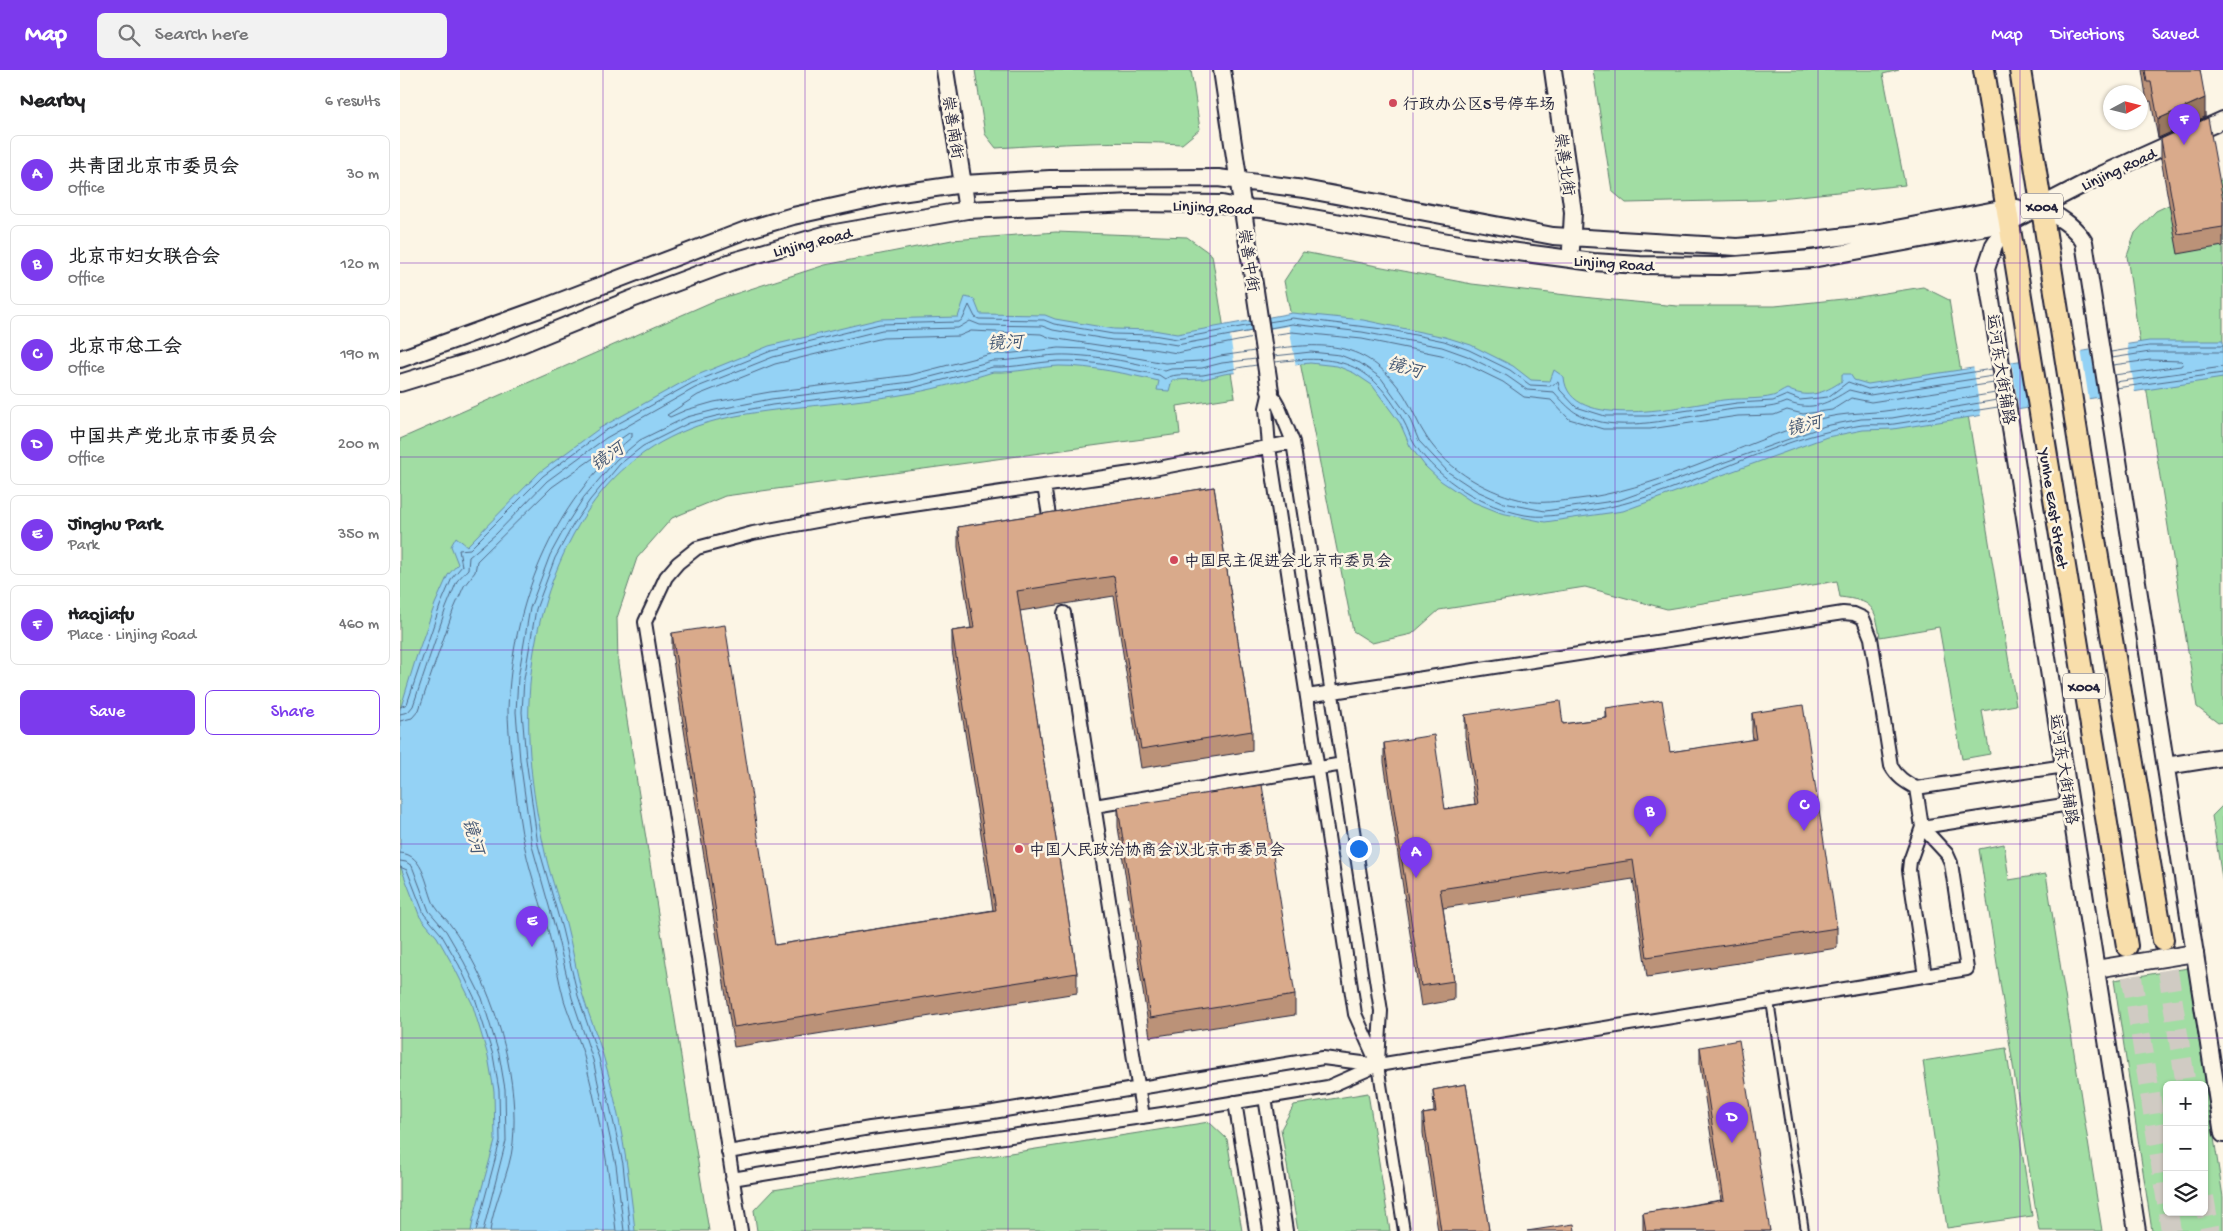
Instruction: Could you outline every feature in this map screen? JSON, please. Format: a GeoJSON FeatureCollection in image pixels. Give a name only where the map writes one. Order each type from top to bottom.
{"type":"FeatureCollection","features":[{"type":"Feature","properties":{"kind":"main road","name":"Yunhe East Street"},"geometry":{"type":"LineString","coordinates":[[1984,70],[2127,946]]}},
{"type":"Feature","properties":{"kind":"main road","name":"Yunhe East Street"},"geometry":{"type":"LineString","coordinates":[[2020,70],[2063,342],[2163,940]]}},
{"type":"Feature","properties":{"kind":"street","name":"崇善南街"},"geometry":{"type":"LineString","coordinates":[[945,70],[967,210]]}},
{"type":"Feature","properties":{"kind":"street","name":"崇善中街"},"geometry":{"type":"LineString","coordinates":[[1222,70],[1237,182],[1270,391]]}},
{"type":"Feature","properties":{"kind":"street","name":"崇善北街"},"geometry":{"type":"LineString","coordinates":[[1553,70],[1573,212],[1570,259]]}},
{"type":"Feature","properties":{"kind":"street","name":"Linjing Road"},"geometry":{"type":"LineString","coordinates":[[400,383],[502,352],[632,299],[734,261],[824,235],[967,210],[1132,203],[1222,204],[1262,209],[1465,245],[1570,259],[1640,265],[1720,266],[1812,259],[2042,207],[2102,174],[2223,120]]}},
{"type":"Feature","properties":{"kind":"street","name":"Linjing Road"},"geometry":{"type":"LineString","coordinates":[[400,359],[511,320],[746,230],[793,216],[893,194],[963,184],[1050,179],[1218,178],[1237,182],[1304,189],[1495,226],[1572,238],[1738,247],[1806,242],[2007,216]]}},
{"type":"Feature","properties":{"kind":"street"},"geometry":{"type":"LineString","coordinates":[[2042,207],[2066,221],[2078,232],[2084,242],[2223,1134]]}},
{"type":"Feature","properties":{"kind":"street","name":"运河东大街辅路"},"geometry":{"type":"LineString","coordinates":[[2007,216],[1986,268],[2137,1231]]}},
{"type":"Feature","properties":{"kind":"street"},"geometry":{"type":"LineString","coordinates":[[1270,391],[1278,405],[1293,442],[1381,1011],[1378,1065],[1404,1231]]}},
{"type":"Feature","properties":{"kind":"street"},"geometry":{"type":"LineString","coordinates":[[1270,391],[1266,408],[1269,447],[1355,1014],[1378,1065]]}},
{"type":"Feature","properties":{"kind":"street"},"geometry":{"type":"LineString","coordinates":[[741,1231],[645,622],[666,577],[678,563],[697,548],[753,533],[865,512],[1138,472],[1293,442]]}},
{"type":"Feature","properties":{"kind":"street"},"geometry":{"type":"LineString","coordinates":[[1044,486],[1050,521]]}},
{"type":"Feature","properties":{"kind":"street"},"geometry":{"type":"LineString","coordinates":[[1064,613],[1143,1117]]}},
{"type":"Feature","properties":{"kind":"street"},"geometry":{"type":"LineString","coordinates":[[1307,696],[1843,613],[1854,614],[1863,618],[1871,638],[1891,766],[1896,774],[1916,788],[2065,766]]}},
{"type":"Feature","properties":{"kind":"street"},"geometry":{"type":"LineString","coordinates":[[2166,766],[2223,757]]}},
{"type":"Feature","properties":{"kind":"street"},"geometry":{"type":"LineString","coordinates":[[1095,806],[1343,764]]}},
{"type":"Feature","properties":{"kind":"street"},"geometry":{"type":"LineString","coordinates":[[1916,788],[1922,827],[1910,861],[1910,870],[1925,976]]}},
{"type":"Feature","properties":{"kind":"street"},"geometry":{"type":"LineString","coordinates":[[1922,827],[2070,804]]}},
{"type":"Feature","properties":{"kind":"street"},"geometry":{"type":"LineString","coordinates":[[732,1179],[1328,1087],[1378,1065],[1967,969],[1951,863],[1947,854],[1922,827]]}},
{"type":"Feature","properties":{"kind":"street"},"geometry":{"type":"LineString","coordinates":[[2096,969],[2195,953]]}},
{"type":"Feature","properties":{"kind":"street"},"geometry":{"type":"LineString","coordinates":[[728,1152],[1323,1058],[1378,1065]]}},
{"type":"Feature","properties":{"kind":"street"},"geometry":{"type":"LineString","coordinates":[[1265,1097],[1286,1231]]}},
{"type":"Feature","properties":{"kind":"street"},"geometry":{"type":"LineString","coordinates":[[1235,1102],[1256,1231]]}},
{"type":"Feature","properties":{"kind":"lane"},"geometry":{"type":"LineString","coordinates":[[1770,1001],[1805,1231]]}},
{"type":"Feature","properties":{"kind":"green space"},"geometry":{"type":"Polygon","coordinates":[[[975,70],[1191,70],[1200,129],[1182,144],[1112,142],[996,148],[985,134],[975,70]]]}},
{"type":"Feature","properties":{"kind":"green space"},"geometry":{"type":"Polygon","coordinates":[[[1593,70],[1899,70],[1883,74],[1905,185],[1761,200],[1626,203],[1612,191],[1593,70]]]}},
{"type":"Feature","properties":{"kind":"green space"},"geometry":{"type":"Polygon","coordinates":[[[2223,179],[2223,722],[2218,723],[2197,707],[2127,256],[2135,233],[2156,211],[2223,179]]]}},
{"type":"Feature","properties":{"kind":"green space"},"geometry":{"type":"Polygon","coordinates":[[[1056,232],[1187,237],[1212,255],[1235,397],[1177,406],[1180,434],[725,496],[672,518],[637,558],[617,618],[618,664],[709,1231],[400,1231],[400,439],[716,300],[825,265],[952,240],[1056,232]]]}},
{"type":"Feature","properties":{"kind":"green space"},"geometry":{"type":"Polygon","coordinates":[[[1303,252],[1472,284],[1677,306],[1775,306],[1853,298],[1923,287],[1949,300],[2016,705],[1982,711],[1990,754],[1962,759],[1939,627],[1880,637],[1874,611],[1870,606],[1859,600],[1840,597],[1837,581],[1667,609],[1585,587],[1439,610],[1412,634],[1372,643],[1353,631],[1284,281],[1303,252]]]}},
{"type":"Feature","properties":{"kind":"green space"},"geometry":{"type":"Polygon","coordinates":[[[2223,805],[2223,884],[2212,816],[2223,805]]]}},
{"type":"Feature","properties":{"kind":"green space"},"geometry":{"type":"Polygon","coordinates":[[[2004,844],[2009,880],[2046,874],[2102,1231],[2039,1231],[1979,849],[2004,844]]]}},
{"type":"Feature","properties":{"kind":"green space"},"geometry":{"type":"Polygon","coordinates":[[[2188,968],[2205,1081],[2163,1081],[2163,1216],[2208,1216],[2208,1099],[2223,1197],[2223,1231],[2152,1231],[2114,980],[2188,968]]]}},
{"type":"Feature","properties":{"kind":"green space"},"geometry":{"type":"Polygon","coordinates":[[[2006,1048],[2032,1216],[1947,1228],[1923,1061],[2006,1048]]]}},
{"type":"Feature","properties":{"kind":"green space"},"geometry":{"type":"Polygon","coordinates":[[[1368,1093],[1390,1231],[1298,1231],[1281,1129],[1294,1105],[1368,1093]]]}},
{"type":"Feature","properties":{"kind":"green space"},"geometry":{"type":"Polygon","coordinates":[[[1209,1122],[1227,1139],[1242,1231],[757,1231],[754,1210],[773,1190],[1209,1122]]]}},
{"type":"Feature","properties":{"kind":"water","name":"镜河"},"geometry":{"type":"Polygon","coordinates":[[[965,297],[974,299],[980,314],[1045,315],[1055,319],[1114,329],[1153,330],[1177,334],[1292,313],[1363,320],[1445,337],[1471,345],[1513,366],[1531,380],[1550,381],[1554,370],[1564,377],[1571,395],[1586,405],[1607,411],[1658,410],[1723,400],[1761,398],[1775,395],[1787,389],[1801,394],[1815,394],[1842,381],[1842,374],[1850,374],[1854,380],[1868,384],[2149,341],[2223,341],[2223,378],[1893,429],[1863,430],[1827,437],[1623,511],[1545,522],[1501,513],[1471,501],[1441,481],[1425,466],[1410,446],[1400,423],[1372,385],[1354,373],[1337,366],[1310,363],[1224,374],[1204,379],[1172,380],[1169,391],[1157,390],[1159,381],[1084,367],[1059,366],[1010,372],[993,372],[922,391],[726,418],[689,429],[670,438],[652,447],[621,471],[595,500],[573,535],[556,572],[543,610],[530,686],[531,764],[543,843],[550,873],[566,923],[582,993],[601,1047],[614,1098],[627,1164],[635,1231],[471,1231],[495,1141],[494,1091],[488,1056],[472,1003],[437,937],[420,917],[400,865],[400,710],[435,604],[448,575],[458,564],[451,546],[456,537],[467,546],[540,472],[600,428],[690,378],[769,346],[880,319],[958,317],[965,297]]]}},
{"type":"Feature","properties":{"kind":"pier"},"geometry":{"type":"Polygon","coordinates":[[[1289,326],[1296,367],[1236,375],[1230,335],[1289,326]]]}},
{"type":"Feature","properties":{"kind":"pier"},"geometry":{"type":"Polygon","coordinates":[[[2127,342],[2135,393],[2099,399],[2090,347],[2127,342]]]}},
{"type":"Feature","properties":{"kind":"pier"},"geometry":{"type":"Polygon","coordinates":[[[2081,349],[2089,400],[2030,409],[2022,357],[2081,349]]]}},
{"type":"Feature","properties":{"kind":"pier"},"geometry":{"type":"Polygon","coordinates":[[[2011,359],[2019,411],[1981,417],[1973,365],[2011,359]]]}},
{"type":"Feature","properties":{"kind":"building"},"geometry":{"type":"Polygon","coordinates":[[[2145,70],[2200,70],[2205,98],[2158,119],[2151,82],[2147,82],[2145,70]]]}},
{"type":"Feature","properties":{"kind":"building"},"geometry":{"type":"Polygon","coordinates":[[[2208,118],[2223,200],[2223,227],[2178,234],[2161,139],[2208,118]]]}},
{"type":"Feature","properties":{"kind":"building","name":"中国人民政治协商会议北京市委员会"},"geometry":{"type":"Polygon","coordinates":[[[1214,487],[1252,731],[1141,749],[1114,576],[1017,591],[1077,973],[734,1027],[672,633],[725,625],[775,945],[996,910],[952,631],[974,628],[958,527],[1214,487]]]}},
{"type":"Feature","properties":{"kind":"building"},"geometry":{"type":"Polygon","coordinates":[[[1662,700],[1670,752],[1756,739],[1752,713],[1803,705],[1837,928],[1647,957],[1633,860],[1440,889],[1454,981],[1421,986],[1384,743],[1434,735],[1445,809],[1478,804],[1465,715],[1560,701],[1563,724],[1607,718],[1606,708],[1662,700]]]}},
{"type":"Feature","properties":{"kind":"building"},"geometry":{"type":"Polygon","coordinates":[[[1262,785],[1295,995],[1150,1018],[1118,807],[1262,785]]]}},
{"type":"Feature","properties":{"kind":"building"},"geometry":{"type":"Polygon","coordinates":[[[1739,1040],[1770,1231],[1646,1231],[1643,1213],[1724,1200],[1700,1047],[1739,1040]]]}},
{"type":"Feature","properties":{"kind":"building"},"geometry":{"type":"Polygon","coordinates":[[[1466,1084],[1489,1230],[1441,1231],[1423,1114],[1436,1112],[1433,1090],[1466,1084]]]}},
{"type":"Feature","properties":{"kind":"building"},"geometry":{"type":"Polygon","coordinates":[[[1574,1224],[1575,1231],[1527,1231],[1574,1224]]]}},
{"type":"Feature","properties":{"kind":"tunnel"},"geometry":{"type":"LineString","coordinates":[[2163,940],[2185,1081]]}},
{"type":"Feature","properties":{"kind":"tunnel"},"geometry":{"type":"LineString","coordinates":[[2127,946],[2163,1177]]}},
{"type":"Feature","properties":{"kind":"tunnel"},"geometry":{"type":"LineString","coordinates":[[2169,1216],[2171,1231]]}},
{"type":"Feature","properties":{"kind":"tunnel"},"geometry":{"type":"LineString","coordinates":[[2207,1216],[2210,1231]]}},
{"type":"Feature","properties":{"kind":"place","name":"行政办公区5号停车场"},"geometry":{"type":"Point","coordinates":[1393,103]}},
{"type":"Feature","properties":{"kind":"place","name":"Haojiafu"},"geometry":{"type":"Point","coordinates":[2184,145]}},
{"type":"Feature","properties":{"kind":"place","name":"中国民主促进会北京市委员会"},"geometry":{"type":"Point","coordinates":[1174,560]}},
{"type":"Feature","properties":{"kind":"place","name":"北京市总工会"},"geometry":{"type":"Point","coordinates":[1804,831]}},
{"type":"Feature","properties":{"kind":"place","name":"北京市妇女联合会"},"geometry":{"type":"Point","coordinates":[1650,837]}},
{"type":"Feature","properties":{"kind":"place","name":"中国人民政治协商会议北京市委员会"},"geometry":{"type":"Point","coordinates":[1019,849]}},
{"type":"Feature","properties":{"kind":"place","name":"共青团北京市委员会"},"geometry":{"type":"Point","coordinates":[1416,878]}},
{"type":"Feature","properties":{"kind":"place","name":"Jinghu Park"},"geometry":{"type":"Point","coordinates":[532,947]}},
{"type":"Feature","properties":{"kind":"place","name":"中国共产党北京市委员会"},"geometry":{"type":"Point","coordinates":[1732,1143]}}]}
